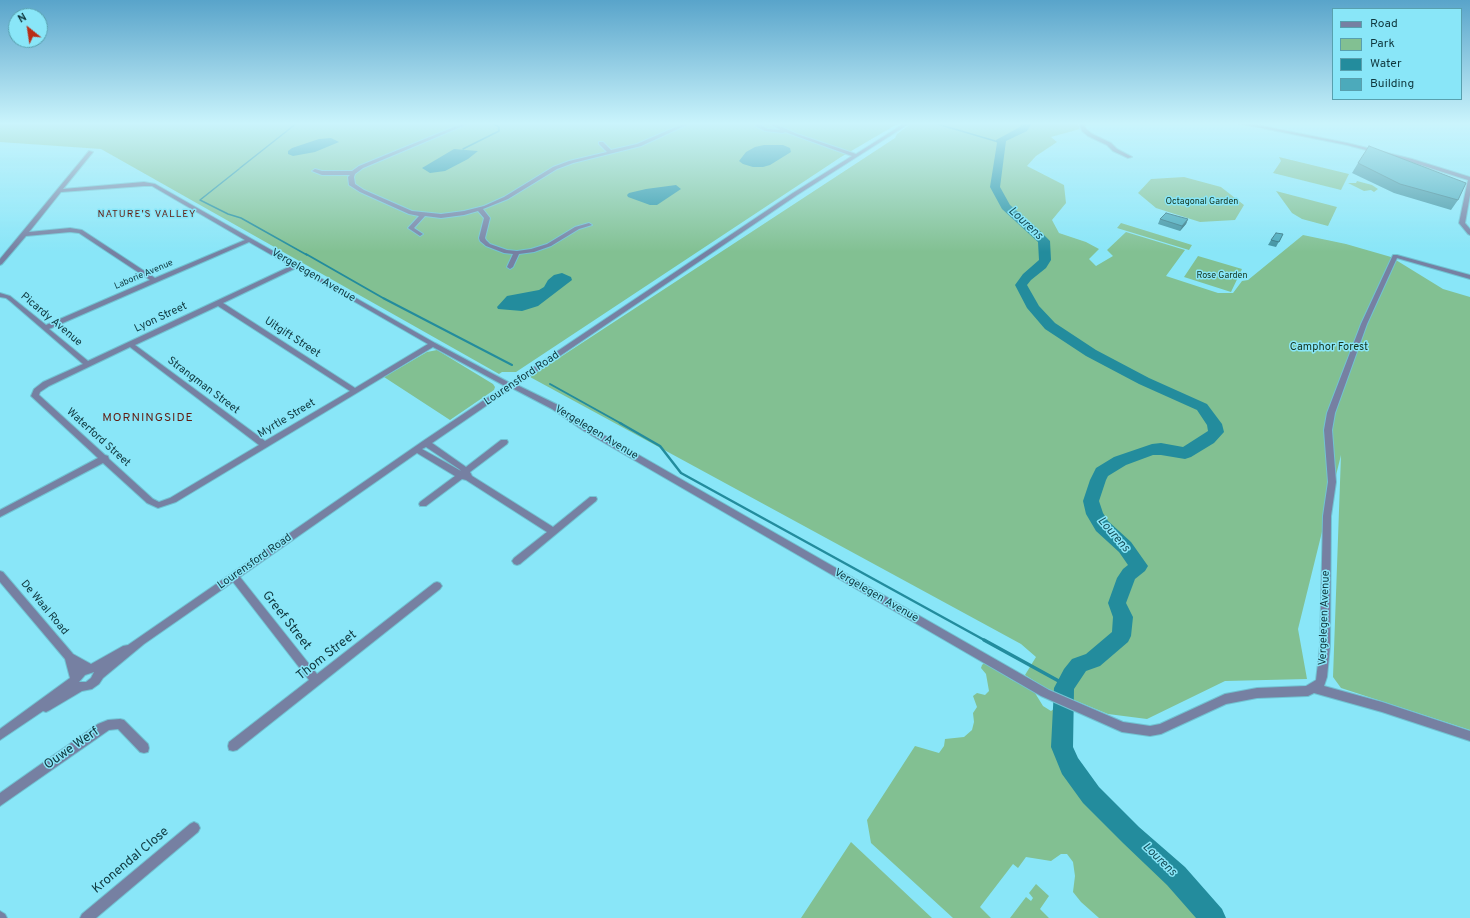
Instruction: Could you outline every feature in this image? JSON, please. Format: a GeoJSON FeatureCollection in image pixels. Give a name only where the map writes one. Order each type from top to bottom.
{"type":"FeatureCollection","features":[{"type":"Feature","properties":{"kind":"street"},"geometry":{"type":"LineString","coordinates":[[0,263],[80,166]]}},
{"type":"Feature","properties":{"kind":"street"},"geometry":{"type":"LineString","coordinates":[[366,166],[353,174],[350,180],[355,188],[405,211],[423,215],[450,216],[480,209],[516,192],[538,177],[560,166]]}},
{"type":"Feature","properties":{"kind":"street","name":"Lourensford Road"},"geometry":{"type":"LineString","coordinates":[[94,670],[141,641],[426,443],[839,166]]}},
{"type":"Feature","properties":{"kind":"street"},"geometry":{"type":"LineString","coordinates":[[1428,166],[1470,180],[1462,223],[1470,233]]}},
{"type":"Feature","properties":{"kind":"street"},"geometry":{"type":"LineString","coordinates":[[315,172],[353,174]]}},
{"type":"Feature","properties":{"kind":"street","name":"Vergelegen Avenue"},"geometry":{"type":"LineString","coordinates":[[59,191],[144,184],[153,185],[434,344],[511,386],[519,388],[555,407],[587,429],[1045,693],[1122,727],[1150,731],[1161,729],[1225,700],[1239,696],[1257,693],[1302,691],[1313,688],[1320,683],[1325,646],[1327,516],[1332,482],[1328,430],[1330,419],[1364,324],[1395,256],[1470,277]]}},
{"type":"Feature","properties":{"kind":"street"},"geometry":{"type":"LineString","coordinates":[[480,209],[487,218],[482,238],[483,241],[502,251],[516,253],[539,249],[549,245],[577,228],[589,225]]}},
{"type":"Feature","properties":{"kind":"street"},"geometry":{"type":"LineString","coordinates":[[420,234],[411,228],[423,215]]}},
{"type":"Feature","properties":{"kind":"street"},"geometry":{"type":"LineString","coordinates":[[24,234],[70,230],[80,231],[154,280]]}},
{"type":"Feature","properties":{"kind":"street","name":"Laborie Avenue"},"geometry":{"type":"LineString","coordinates":[[45,328],[249,240]]}},
{"type":"Feature","properties":{"kind":"street"},"geometry":{"type":"LineString","coordinates":[[2,250],[10,251]]}},
{"type":"Feature","properties":{"kind":"street"},"geometry":{"type":"LineString","coordinates":[[510,267],[516,253]]}},
{"type":"Feature","properties":{"kind":"street","name":"Lyon Street"},"geometry":{"type":"LineString","coordinates":[[37,391],[46,384],[87,364],[296,266]]}},
{"type":"Feature","properties":{"kind":"street","name":"Picardy Avenue"},"geometry":{"type":"LineString","coordinates":[[0,296],[8,297],[87,364]]}},
{"type":"Feature","properties":{"kind":"street","name":"Uitgift Street"},"geometry":{"type":"LineString","coordinates":[[218,303],[355,391]]}},
{"type":"Feature","properties":{"kind":"street","name":"Strangman Street"},"geometry":{"type":"LineString","coordinates":[[130,344],[264,446]]}},
{"type":"Feature","properties":{"kind":"street","name":"Myrtle Street"},"geometry":{"type":"LineString","coordinates":[[150,501],[158,505],[173,500],[434,344]]}},
{"type":"Feature","properties":{"kind":"street","name":"Waterford Street"},"geometry":{"type":"LineString","coordinates":[[37,391],[35,394],[37,398],[105,458],[150,501]]}},
{"type":"Feature","properties":{"kind":"street"},"geometry":{"type":"LineString","coordinates":[[423,504],[465,474],[504,442]]}},
{"type":"Feature","properties":{"kind":"street"},"geometry":{"type":"LineString","coordinates":[[426,443],[465,474],[552,531]]}},
{"type":"Feature","properties":{"kind":"street"},"geometry":{"type":"LineString","coordinates":[[418,450],[465,474]]}},
{"type":"Feature","properties":{"kind":"street"},"geometry":{"type":"LineString","coordinates":[[0,514],[105,458]]}},
{"type":"Feature","properties":{"kind":"street"},"geometry":{"type":"LineString","coordinates":[[517,561],[593,499]]}},
{"type":"Feature","properties":{"kind":"street","name":"De Waal Road"},"geometry":{"type":"LineString","coordinates":[[0,576],[69,657],[94,670]]}},
{"type":"Feature","properties":{"kind":"street","name":"Greef Street"},"geometry":{"type":"LineString","coordinates":[[235,577],[316,681]]}},
{"type":"Feature","properties":{"kind":"street","name":"Thom Street"},"geometry":{"type":"LineString","coordinates":[[233,746],[437,586]]}},
{"type":"Feature","properties":{"kind":"street","name":"De Waal Road"},"geometry":{"type":"LineString","coordinates":[[69,657],[76,683]]}},
{"type":"Feature","properties":{"kind":"street"},"geometry":{"type":"LineString","coordinates":[[0,735],[76,683],[81,672],[94,670],[95,681],[88,686],[76,683]]}},
{"type":"Feature","properties":{"kind":"street"},"geometry":{"type":"LineString","coordinates":[[1313,688],[1382,707],[1470,736]]}},
{"type":"Feature","properties":{"kind":"street","name":"Ouwe Werf"},"geometry":{"type":"LineString","coordinates":[[0,800],[108,725],[120,724],[144,748]]}},
{"type":"Feature","properties":{"kind":"street","name":"Kronendal Close"},"geometry":{"type":"LineString","coordinates":[[86,918],[194,828]]}},
{"type":"Feature","properties":{"kind":"green space"},"geometry":{"type":"Polygon","coordinates":[[[131,166],[828,166],[516,372],[502,372],[499,374],[131,166]]]}},
{"type":"Feature","properties":{"kind":"green space","name":"Camphor Forest"},"geometry":{"type":"Polygon","coordinates":[[[852,166],[1027,166],[1064,185],[1066,203],[1052,220],[1059,233],[1086,242],[1099,249],[1089,259],[1096,266],[1113,256],[1107,250],[1126,232],[1185,250],[1166,276],[1218,293],[1233,293],[1242,281],[1248,280],[1303,235],[1346,244],[1391,257],[1443,289],[1470,297],[1470,730],[1341,688],[1333,677],[1341,455],[1298,629],[1307,679],[1225,681],[1147,719],[1108,714],[1047,689],[1025,675],[1036,657],[1021,644],[530,377],[852,166]]]}},
{"type":"Feature","properties":{"kind":"green space"},"geometry":{"type":"Polygon","coordinates":[[[1278,166],[1315,166],[1349,174],[1341,190],[1273,173],[1278,166]]]}},
{"type":"Feature","properties":{"kind":"green space","name":"Octagonal Garden"},"geometry":{"type":"Polygon","coordinates":[[[1184,177],[1221,187],[1244,205],[1235,220],[1200,222],[1156,208],[1138,193],[1151,179],[1184,177]]]}},
{"type":"Feature","properties":{"kind":"green space"},"geometry":{"type":"Polygon","coordinates":[[[1357,181],[1372,185],[1378,189],[1374,192],[1371,190],[1364,191],[1348,183],[1356,183],[1357,181]]]}},
{"type":"Feature","properties":{"kind":"green space"},"geometry":{"type":"Polygon","coordinates":[[[1276,191],[1337,207],[1328,226],[1302,219],[1292,213],[1276,191]]]}},
{"type":"Feature","properties":{"kind":"green space"},"geometry":{"type":"Polygon","coordinates":[[[1121,223],[1192,245],[1189,250],[1117,228],[1121,223]]]}},
{"type":"Feature","properties":{"kind":"green space","name":"Rose Garden"},"geometry":{"type":"Polygon","coordinates":[[[1198,256],[1242,269],[1231,292],[1184,277],[1198,256]]]}},
{"type":"Feature","properties":{"kind":"green space"},"geometry":{"type":"Polygon","coordinates":[[[437,350],[493,384],[495,387],[494,390],[450,420],[384,377],[427,352],[437,350]]]}},
{"type":"Feature","properties":{"kind":"green space"},"geometry":{"type":"Polygon","coordinates":[[[985,662],[1012,680],[1028,687],[1035,693],[1043,706],[1051,711],[1058,706],[1062,712],[1058,744],[1064,763],[1093,809],[1137,852],[1174,882],[1188,900],[1198,918],[1099,918],[1081,902],[1073,892],[1075,876],[1073,862],[1067,854],[1061,854],[1051,861],[1026,857],[1018,868],[1013,864],[980,907],[991,918],[953,918],[871,843],[867,820],[915,746],[939,753],[944,746],[945,739],[964,737],[972,730],[974,722],[973,713],[977,707],[973,696],[977,693],[985,695],[989,691],[986,674],[981,668],[985,662]]]}},
{"type":"Feature","properties":{"kind":"green space"},"geometry":{"type":"Polygon","coordinates":[[[851,842],[932,918],[801,918],[851,842]]]}},
{"type":"Feature","properties":{"kind":"green space"},"geometry":{"type":"Polygon","coordinates":[[[1036,884],[1049,896],[1040,909],[1049,918],[1010,918],[1026,897],[1031,901],[1033,898],[1029,893],[1036,884]]]}},
{"type":"Feature","properties":{"kind":"water"},"geometry":{"type":"Polygon","coordinates":[[[426,166],[455,166],[445,171],[430,173],[422,168],[426,166]]]}},
{"type":"Feature","properties":{"kind":"water"},"geometry":{"type":"Polygon","coordinates":[[[749,166],[767,166],[763,167],[749,166]]]}},
{"type":"Feature","properties":{"kind":"water"},"geometry":{"type":"Polygon","coordinates":[[[676,185],[681,189],[657,205],[650,205],[628,197],[627,195],[629,193],[646,189],[676,185]]]}},
{"type":"Feature","properties":{"kind":"water"},"geometry":{"type":"Polygon","coordinates":[[[562,273],[571,277],[572,280],[538,306],[522,311],[498,309],[497,307],[507,296],[539,290],[544,287],[548,280],[554,275],[562,273]]]}},
{"type":"Feature","properties":{"kind":"building"},"geometry":{"type":"Polygon","coordinates":[[[1364,166],[1421,166],[1466,183],[1458,200],[1400,184],[1364,166]]]}},
{"type":"Feature","properties":{"kind":"building"},"geometry":{"type":"Polygon","coordinates":[[[1166,213],[1188,219],[1182,226],[1160,219],[1166,213]]]}},
{"type":"Feature","properties":{"kind":"building"},"geometry":{"type":"Polygon","coordinates":[[[1276,233],[1283,234],[1279,242],[1271,240],[1276,233]]]}},
{"type":"Feature","properties":{"kind":"waterway","name":"Lourens"},"geometry":{"type":"LineString","coordinates":[[998,166],[995,187],[1006,207],[1044,241],[1045,260],[1042,265],[1027,277],[1021,285],[1033,308],[1050,326],[1091,353],[1144,381],[1202,407],[1214,424],[1216,432],[1208,439],[1185,453],[1161,449],[1152,450],[1120,461],[1102,472],[1098,480],[1091,501],[1095,514],[1102,526],[1125,547],[1139,566],[1129,574],[1117,603],[1123,617],[1121,636],[1093,660],[1079,665],[1071,675],[1064,688],[1062,747],[1070,766],[1091,795],[1131,835],[1176,876],[1213,918]]}},
{"type":"Feature","properties":{"kind":"waterway"},"geometry":{"type":"LineString","coordinates":[[239,169],[200,200],[228,214],[241,218],[307,255]]}},
{"type":"Feature","properties":{"kind":"waterway"},"geometry":{"type":"LineString","coordinates":[[306,254],[383,298],[512,365]]}},
{"type":"Feature","properties":{"kind":"waterway"},"geometry":{"type":"LineString","coordinates":[[550,384],[622,424]]}},
{"type":"Feature","properties":{"kind":"waterway"},"geometry":{"type":"LineString","coordinates":[[620,423],[660,446],[681,473],[986,641]]}},
{"type":"Feature","properties":{"kind":"waterway"},"geometry":{"type":"LineString","coordinates":[[984,640],[1066,685]]}},
{"type":"Feature","properties":{"kind":"district","name":"NATURE'S VALLEY"},"geometry":{"type":"Point","coordinates":[147,215]}},
{"type":"Feature","properties":{"kind":"district","name":"MORNINGSIDE"},"geometry":{"type":"Point","coordinates":[148,419]}}]}
